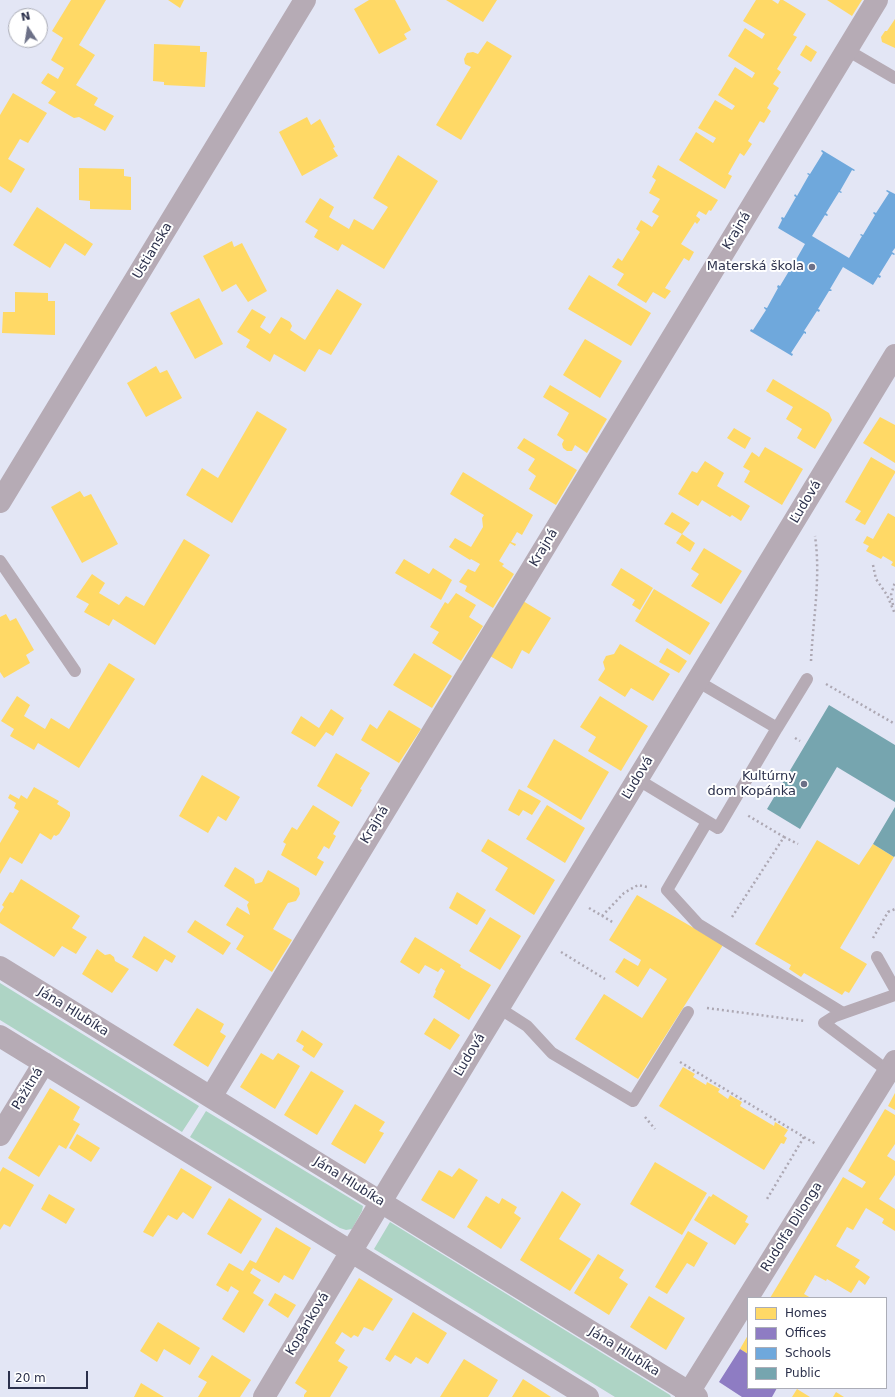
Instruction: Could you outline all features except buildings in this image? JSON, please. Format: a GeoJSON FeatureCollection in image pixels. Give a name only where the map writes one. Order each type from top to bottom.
{"type":"FeatureCollection","features":[{"type":"Feature","properties":{"kind":"street","name":"Ustianska"},"geometry":{"type":"LineString","coordinates":[[0,502],[305,0]]}},
{"type":"Feature","properties":{"kind":"street","name":"Krajná"},"geometry":{"type":"LineString","coordinates":[[210,1097],[877,0]]}},
{"type":"Feature","properties":{"kind":"street","name":"Ľudová"},"geometry":{"type":"LineString","coordinates":[[351,1251],[895,356]]}},
{"type":"Feature","properties":{"kind":"street","name":"Jána Hlubíka"},"geometry":{"type":"LineString","coordinates":[[0,967],[691,1395]]}},
{"type":"Feature","properties":{"kind":"street"},"geometry":{"type":"LineString","coordinates":[[0,1036],[588,1397]]}},
{"type":"Feature","properties":{"kind":"street","name":"Pažitná"},"geometry":{"type":"LineString","coordinates":[[0,1135],[44,1063]]}},
{"type":"Feature","properties":{"kind":"street","name":"Rudolfa Dilonga"},"geometry":{"type":"LineString","coordinates":[[751,1297],[892,1066]]}},
{"type":"Feature","properties":{"kind":"street","name":"Kopánková"},"geometry":{"type":"LineString","coordinates":[[264,1397],[351,1251]]}},
{"type":"Feature","properties":{"kind":"street","name":"Rudolfa Dilonga"},"geometry":{"type":"LineString","coordinates":[[691,1395],[747,1303]]}},
{"type":"Feature","properties":{"kind":"lane"},"geometry":{"type":"LineString","coordinates":[[847,50],[895,78]]}},
{"type":"Feature","properties":{"kind":"lane"},"geometry":{"type":"LineString","coordinates":[[0,561],[75,671]]}},
{"type":"Feature","properties":{"kind":"lane"},"geometry":{"type":"LineString","coordinates":[[637,779],[718,828],[809,677]]}},
{"type":"Feature","properties":{"kind":"lane"},"geometry":{"type":"LineString","coordinates":[[697,681],[777,728]]}},
{"type":"Feature","properties":{"kind":"lane"},"geometry":{"type":"LineString","coordinates":[[707,822],[667,890],[698,924],[843,1013]]}},
{"type":"Feature","properties":{"kind":"lane"},"geometry":{"type":"LineString","coordinates":[[876,957],[895,989]]}},
{"type":"Feature","properties":{"kind":"lane"},"geometry":{"type":"LineString","coordinates":[[892,1066],[824,1023],[835,1016],[895,995]]}},
{"type":"Feature","properties":{"kind":"lane"},"geometry":{"type":"LineString","coordinates":[[499,1008],[527,1026],[552,1053],[633,1101],[688,1012]]}},
{"type":"Feature","properties":{"kind":"path"},"geometry":{"type":"LineString","coordinates":[[815,531],[818,556],[818,574],[809,677],[895,724]]}},
{"type":"Feature","properties":{"kind":"path"},"geometry":{"type":"LineString","coordinates":[[873,565],[876,579],[887,594],[893,607]]}},
{"type":"Feature","properties":{"kind":"path"},"geometry":{"type":"LineString","coordinates":[[895,582],[891,595],[895,614]]}},
{"type":"Feature","properties":{"kind":"path"},"geometry":{"type":"LineString","coordinates":[[731,806],[798,844]]}},
{"type":"Feature","properties":{"kind":"path"},"geometry":{"type":"LineString","coordinates":[[732,916],[784,837]]}},
{"type":"Feature","properties":{"kind":"path"},"geometry":{"type":"LineString","coordinates":[[602,916],[624,893],[638,885],[667,890]]}},
{"type":"Feature","properties":{"kind":"path"},"geometry":{"type":"LineString","coordinates":[[876,957],[869,945],[888,912],[895,909]]}},
{"type":"Feature","properties":{"kind":"path"},"geometry":{"type":"LineString","coordinates":[[540,940],[605,979]]}},
{"type":"Feature","properties":{"kind":"path"},"geometry":{"type":"LineString","coordinates":[[688,1012],[697,1007],[824,1023]]}},
{"type":"Feature","properties":{"kind":"path"},"geometry":{"type":"LineString","coordinates":[[664,1052],[804,1137],[767,1199]]}},
{"type":"Feature","properties":{"kind":"green space"},"geometry":{"type":"Polygon","coordinates":[[[0,983],[199,1106],[182,1132],[0,1020],[0,983]]]}},
{"type":"Feature","properties":{"kind":"green space"},"geometry":{"type":"Polygon","coordinates":[[[206,1111],[363,1206],[362,1211],[352,1229],[346,1230],[340,1228],[190,1137],[206,1111]]]}},
{"type":"Feature","properties":{"kind":"green space"},"geometry":{"type":"Polygon","coordinates":[[[390,1222],[671,1397],[615,1397],[374,1249],[390,1222]]]}},
{"type":"Feature","properties":{"kind":"place","name":"Materská škola"},"geometry":{"type":"Point","coordinates":[812,267]}},
{"type":"Feature","properties":{"kind":"place","name":"Kultúrny dom Kopánka"},"geometry":{"type":"Point","coordinates":[804,784]}}]}
